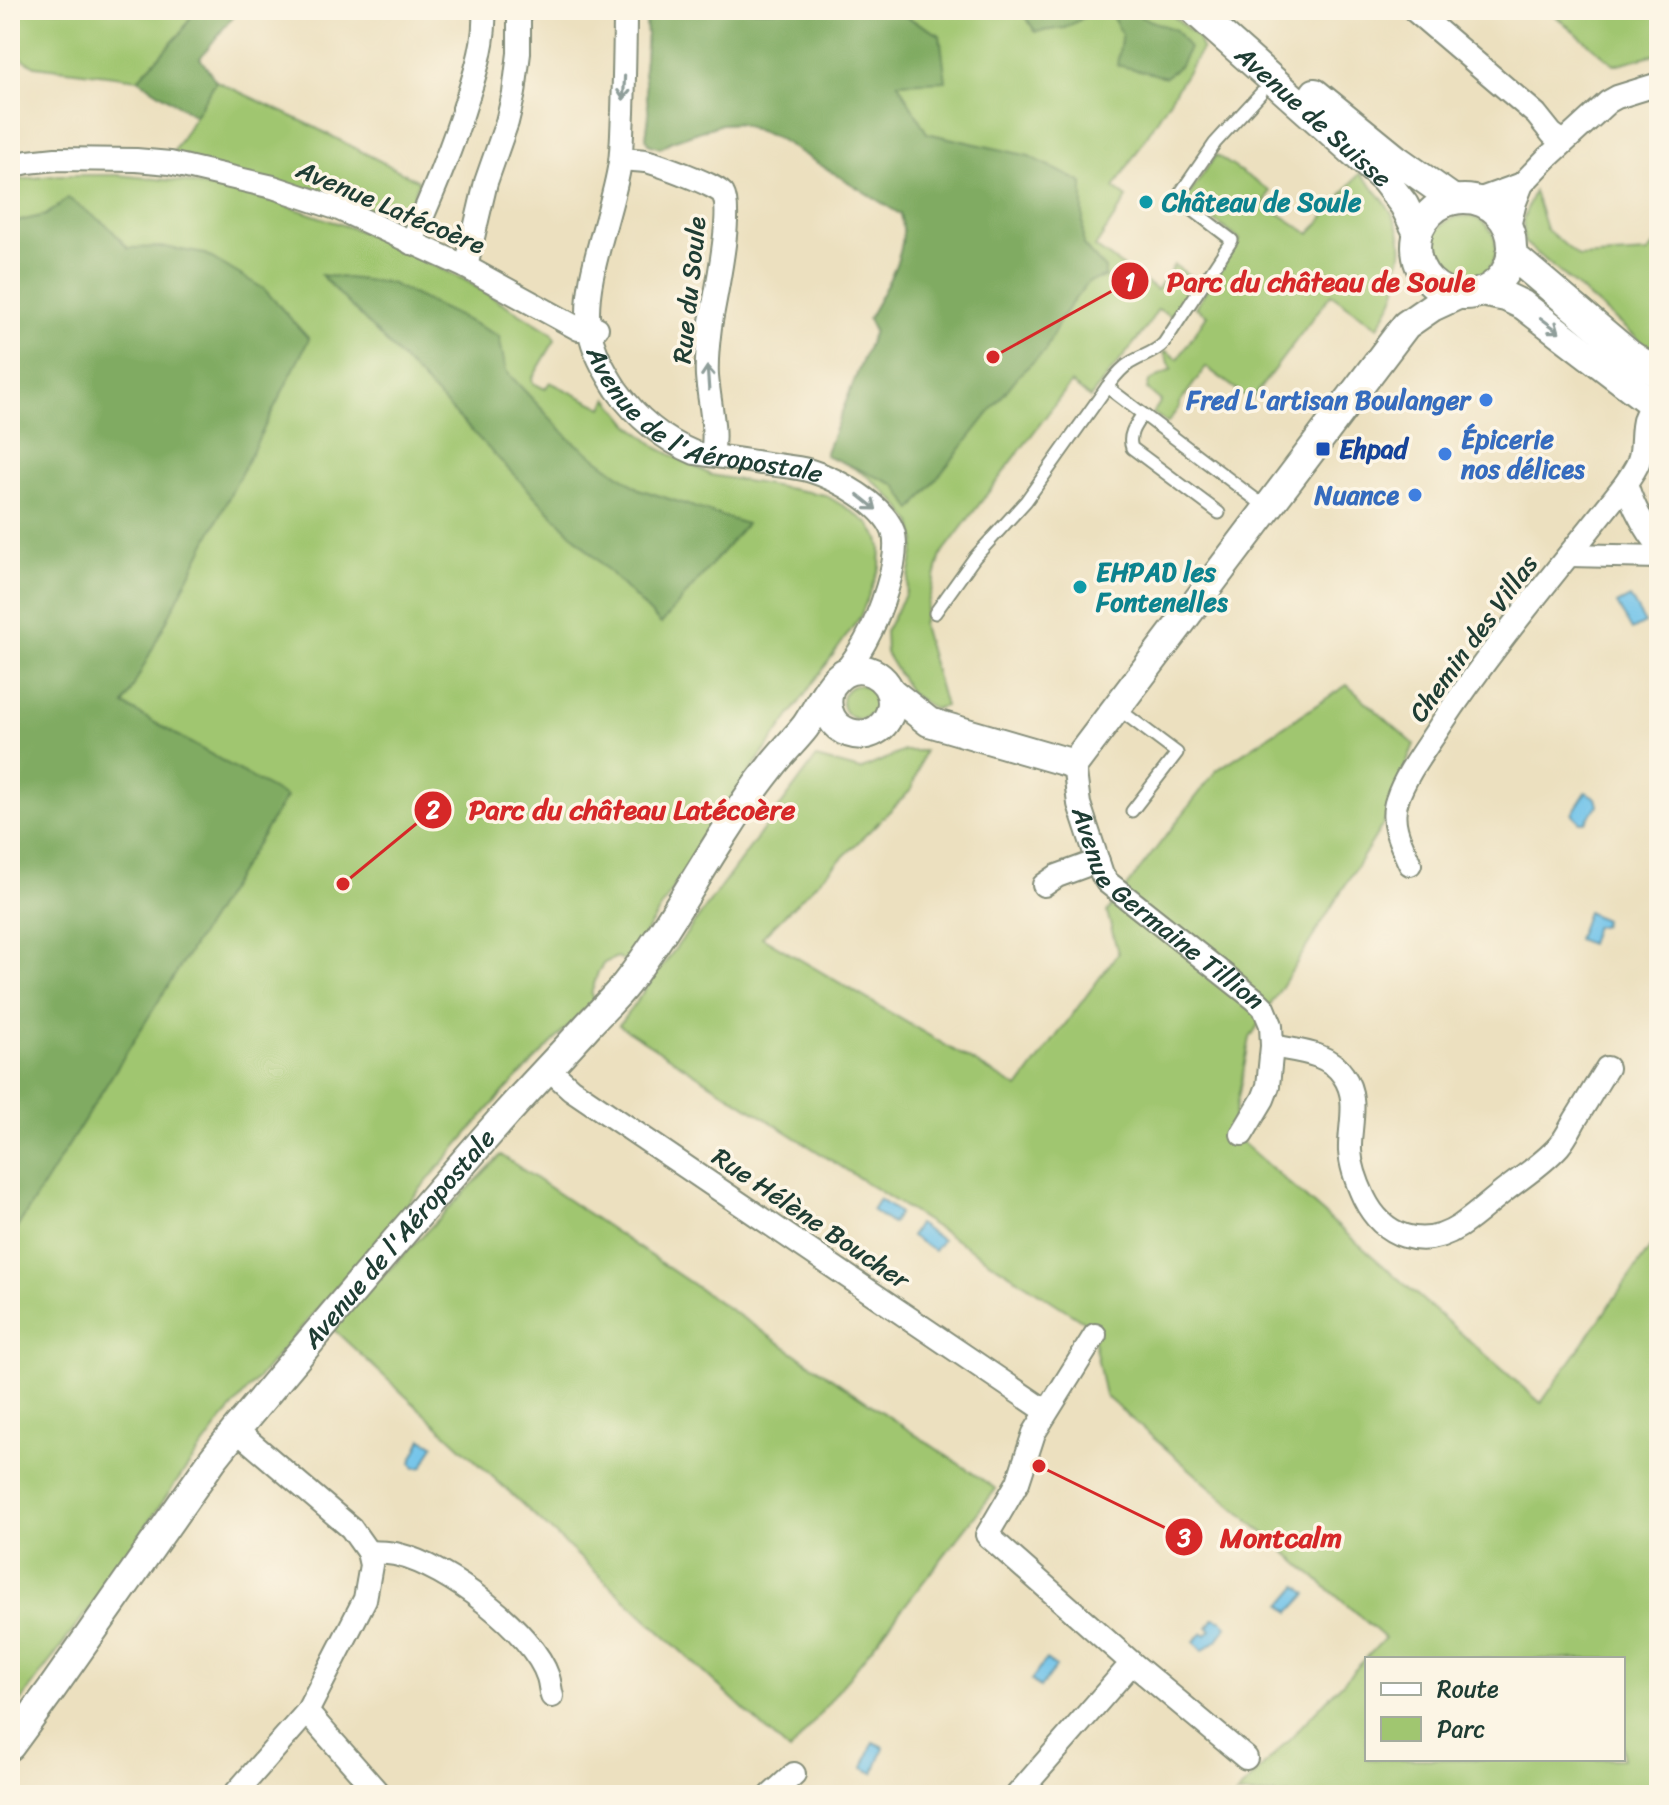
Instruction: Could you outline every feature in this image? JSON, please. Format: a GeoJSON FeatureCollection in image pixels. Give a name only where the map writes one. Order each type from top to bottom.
{"type":"FeatureCollection","features":[{"type":"Feature","properties":{"kind":"street"},"geometry":{"type":"LineString","coordinates":[[411,243],[452,144],[479,62],[484,10]]}},
{"type":"Feature","properties":{"kind":"street"},"geometry":{"type":"LineString","coordinates":[[466,267],[486,182],[514,93],[519,53],[519,10]]}},
{"type":"Feature","properties":{"kind":"street","name":"Avenue de l'Aéropostale"},"geometry":{"type":"LineString","coordinates":[[10,1746],[236,1430],[415,1217],[624,986],[654,946],[767,770],[796,738],[865,642],[891,575],[895,556],[893,533],[887,521],[849,488],[808,470],[695,453],[679,446],[642,420],[604,371],[593,345],[590,293],[621,159],[625,10]]}},
{"type":"Feature","properties":{"kind":"street","name":"Avenue de Suisse"},"geometry":{"type":"LineString","coordinates":[[1194,10],[1385,180],[1404,205],[1418,233]]}},
{"type":"Feature","properties":{"kind":"street","name":"Avenue de Suisse"},"geometry":{"type":"LineString","coordinates":[[1216,10],[1396,159],[1464,200]]}},
{"type":"Feature","properties":{"kind":"street"},"geometry":{"type":"LineString","coordinates":[[1414,10],[1536,114],[1563,142]]}},
{"type":"Feature","properties":{"kind":"street"},"geometry":{"type":"LineString","coordinates":[[1469,293],[1498,281],[1509,264],[1515,202],[1522,184],[1608,102],[1659,84]]}},
{"type":"Feature","properties":{"kind":"street","name":"Avenue Latécoère"},"geometry":{"type":"LineString","coordinates":[[10,166],[56,159],[136,160],[170,163],[273,187],[339,209],[466,267],[579,329],[593,328]]}},
{"type":"Feature","properties":{"kind":"street","name":"Rue du Soule"},"geometry":{"type":"LineString","coordinates":[[621,159],[646,161],[701,181],[721,190],[724,195],[726,222],[722,261],[707,353],[712,455]]}},
{"type":"Feature","properties":{"kind":"street"},"geometry":{"type":"LineString","coordinates":[[1522,184],[1444,203],[1428,215],[1418,233],[1416,250],[1427,278],[1435,286],[1506,297],[1523,305],[1657,405]]}},
{"type":"Feature","properties":{"kind":"street"},"geometry":{"type":"LineString","coordinates":[[1464,200],[1495,211],[1510,242],[1629,354],[1659,374]]}},
{"type":"Feature","properties":{"kind":"street","name":"Avenue Germaine Tillion"},"geometry":{"type":"LineString","coordinates":[[1406,325],[1420,266]]}},
{"type":"Feature","properties":{"kind":"street","name":"Avenue Germaine Tillion"},"geometry":{"type":"LineString","coordinates":[[1242,1134],[1268,1086],[1271,1025],[1264,1008],[1113,887],[1102,874],[1079,804],[1074,764],[1406,325],[1432,307],[1469,293]]}},
{"type":"Feature","properties":{"kind":"street","name":"Chemin des Villas"},"geometry":{"type":"LineString","coordinates":[[1410,864],[1395,827],[1396,800],[1470,681],[1650,454],[1641,435],[1657,405]]}},
{"type":"Feature","properties":{"kind":"street"},"geometry":{"type":"LineString","coordinates":[[1626,483],[1643,525],[1659,546]]}},
{"type":"Feature","properties":{"kind":"street"},"geometry":{"type":"LineString","coordinates":[[1569,555],[1659,557]]}},
{"type":"Feature","properties":{"kind":"street"},"geometry":{"type":"LineString","coordinates":[[860,669],[882,678],[890,691],[890,714],[880,727],[864,734],[846,732],[835,724],[826,705],[836,682],[860,669]]}},
{"type":"Feature","properties":{"kind":"street","name":"Avenue Germaine Tillion"},"geometry":{"type":"LineString","coordinates":[[890,691],[929,722]]}},
{"type":"Feature","properties":{"kind":"street","name":"Avenue Germaine Tillion"},"geometry":{"type":"LineString","coordinates":[[880,727],[929,722],[1074,764]]}},
{"type":"Feature","properties":{"kind":"street"},"geometry":{"type":"LineString","coordinates":[[796,738],[846,732]]}},
{"type":"Feature","properties":{"kind":"street"},"geometry":{"type":"LineString","coordinates":[[1044,885],[1057,876],[1098,861]]}},
{"type":"Feature","properties":{"kind":"street"},"geometry":{"type":"LineString","coordinates":[[1272,1046],[1315,1054],[1338,1067],[1351,1091],[1354,1106],[1350,1147],[1355,1178],[1373,1214],[1392,1231],[1415,1239],[1436,1236],[1459,1226],[1546,1158],[1566,1138],[1607,1068]]}},
{"type":"Feature","properties":{"kind":"street","name":"Rue Hélène Boucher"},"geometry":{"type":"LineString","coordinates":[[548,1068],[571,1089],[1046,1411]]}},
{"type":"Feature","properties":{"kind":"street"},"geometry":{"type":"LineString","coordinates":[[1095,1335],[1034,1433],[1018,1482],[987,1535],[1246,1758]]}},
{"type":"Feature","properties":{"kind":"street"},"geometry":{"type":"LineString","coordinates":[[234,1795],[307,1712],[365,1599],[371,1565],[368,1552],[351,1528],[236,1430]]}},
{"type":"Feature","properties":{"kind":"street"},"geometry":{"type":"LineString","coordinates":[[368,1552],[397,1554],[427,1564],[463,1585],[490,1606],[535,1654],[548,1676],[552,1696]]}},
{"type":"Feature","properties":{"kind":"street"},"geometry":{"type":"LineString","coordinates":[[1017,1795],[1132,1663]]}},
{"type":"Feature","properties":{"kind":"street"},"geometry":{"type":"LineString","coordinates":[[307,1712],[380,1795]]}},
{"type":"Feature","properties":{"kind":"street"},"geometry":{"type":"LineString","coordinates":[[771,1795],[794,1774]]}},
{"type":"Feature","properties":{"kind":"lane"},"geometry":{"type":"LineString","coordinates":[[935,613],[975,557],[1026,501],[1119,371],[1164,343],[1232,240],[1177,198],[1215,143],[1261,93]]}},
{"type":"Feature","properties":{"kind":"lane"},"geometry":{"type":"LineString","coordinates":[[1107,387],[1268,508]]}},
{"type":"Feature","properties":{"kind":"lane"},"geometry":{"type":"LineString","coordinates":[[1143,414],[1133,430],[1132,448],[1219,513]]}},
{"type":"Feature","properties":{"kind":"lane"},"geometry":{"type":"LineString","coordinates":[[1117,707],[1177,753],[1132,811]]}},
{"type":"Feature","properties":{"kind":"green space"},"geometry":{"type":"Polygon","coordinates":[[[10,10],[195,10],[181,33],[138,79],[35,66],[10,51],[10,10]]]}},
{"type":"Feature","properties":{"kind":"green space"},"geometry":{"type":"Polygon","coordinates":[[[195,10],[238,10],[200,58],[216,81],[195,116],[138,79],[181,33],[195,10]]]}},
{"type":"Feature","properties":{"kind":"green space"},"geometry":{"type":"Polygon","coordinates":[[[645,10],[1166,10],[1198,38],[1202,49],[1114,188],[1127,198],[1095,247],[1157,290],[1174,265],[1197,281],[1171,316],[1158,309],[1090,398],[1071,383],[941,555],[922,625],[945,706],[934,709],[911,694],[886,653],[885,632],[906,593],[916,541],[912,523],[897,503],[870,478],[825,455],[874,331],[868,319],[899,256],[903,231],[900,214],[777,138],[738,123],[721,124],[660,148],[648,144],[645,10]]]}},
{"type":"Feature","properties":{"kind":"green space"},"geometry":{"type":"Polygon","coordinates":[[[645,10],[894,10],[940,35],[946,81],[898,83],[927,133],[1029,156],[1083,183],[1083,245],[1105,269],[1105,277],[1088,282],[1062,316],[1045,351],[1019,375],[912,510],[896,485],[825,455],[874,331],[868,319],[899,256],[903,231],[900,214],[777,138],[738,123],[721,124],[660,148],[648,144],[645,10]]]}},
{"type":"Feature","properties":{"kind":"green space"},"geometry":{"type":"Polygon","coordinates":[[[1033,10],[1136,10],[1141,17],[1176,30],[1189,48],[1180,65],[1166,77],[1117,65],[1122,34],[1109,11],[1093,12],[1065,28],[1035,32],[1025,15],[1033,10]]]}},
{"type":"Feature","properties":{"kind":"green space"},"geometry":{"type":"Polygon","coordinates":[[[1548,10],[1659,10],[1659,53],[1615,65],[1548,10]]]}},
{"type":"Feature","properties":{"kind":"green space"},"geometry":{"type":"Polygon","coordinates":[[[216,81],[419,181],[400,231],[171,156],[216,81]]]}},
{"type":"Feature","properties":{"kind":"green space"},"geometry":{"type":"Polygon","coordinates":[[[1216,155],[1270,191],[1264,204],[1310,234],[1360,173],[1390,210],[1399,231],[1401,255],[1397,286],[1378,327],[1331,294],[1251,400],[1206,367],[1167,423],[1153,413],[1161,401],[1147,389],[1149,382],[1172,369],[1164,353],[1166,351],[1178,359],[1207,315],[1195,307],[1240,240],[1186,199],[1216,155]]]}},
{"type":"Feature","properties":{"kind":"green space"},"geometry":{"type":"Polygon","coordinates":[[[60,175],[118,175],[185,182],[273,201],[357,230],[463,279],[552,333],[555,340],[532,379],[533,383],[545,389],[550,382],[603,408],[608,398],[629,424],[658,448],[711,475],[825,495],[869,524],[881,548],[880,567],[860,617],[722,811],[627,962],[617,957],[604,963],[591,994],[594,1000],[500,1096],[223,1419],[93,1604],[10,1715],[10,181],[60,175]]]}},
{"type":"Feature","properties":{"kind":"green space"},"geometry":{"type":"Polygon","coordinates":[[[1534,191],[1546,229],[1579,257],[1648,253],[1659,239],[1659,357],[1524,242],[1523,219],[1534,191]]]}},
{"type":"Feature","properties":{"kind":"green space"},"geometry":{"type":"Polygon","coordinates":[[[68,198],[109,227],[128,248],[165,247],[205,254],[264,289],[309,339],[124,705],[286,797],[10,1239],[10,672],[16,669],[10,663],[10,223],[46,215],[68,198]]]}},
{"type":"Feature","properties":{"kind":"green space"},"geometry":{"type":"Polygon","coordinates":[[[1464,216],[1482,222],[1490,230],[1496,248],[1490,266],[1482,274],[1464,280],[1446,274],[1438,266],[1432,248],[1438,230],[1446,222],[1464,216]]]}},
{"type":"Feature","properties":{"kind":"green space"},"geometry":{"type":"Polygon","coordinates":[[[321,275],[390,283],[499,336],[506,371],[570,439],[639,489],[746,524],[661,624],[321,275]]]}},
{"type":"Feature","properties":{"kind":"green space"},"geometry":{"type":"Polygon","coordinates":[[[859,685],[871,690],[876,702],[871,714],[859,719],[847,714],[842,702],[847,690],[859,685]]]}},
{"type":"Feature","properties":{"kind":"green space"},"geometry":{"type":"Polygon","coordinates":[[[1347,685],[1414,744],[1385,821],[1250,1038],[1231,1133],[1541,1403],[1659,1235],[1659,1795],[1236,1795],[1365,1659],[1365,1761],[1625,1761],[1625,1657],[1367,1657],[1385,1638],[1105,1396],[1091,1326],[619,1025],[816,758],[860,770],[904,751],[924,751],[911,790],[762,937],[1018,1088],[1118,953],[1107,912],[1217,770],[1347,685]]]}},
{"type":"Feature","properties":{"kind":"green space"},"geometry":{"type":"Polygon","coordinates":[[[501,1155],[996,1489],[790,1752],[332,1328],[501,1155]]]}},
{"type":"Feature","properties":{"kind":"water"},"geometry":{"type":"Polygon","coordinates":[[[1630,597],[1645,623],[1632,630],[1617,604],[1630,597]]]}},
{"type":"Feature","properties":{"kind":"water"},"geometry":{"type":"Polygon","coordinates":[[[1586,792],[1596,798],[1598,805],[1585,822],[1580,822],[1572,814],[1586,792]]]}},
{"type":"Feature","properties":{"kind":"water"},"geometry":{"type":"Polygon","coordinates":[[[1587,912],[1604,920],[1602,926],[1595,926],[1589,944],[1577,939],[1587,912]]]}},
{"type":"Feature","properties":{"kind":"water"},"geometry":{"type":"Polygon","coordinates":[[[879,1199],[899,1213],[892,1224],[872,1210],[879,1199]]]}},
{"type":"Feature","properties":{"kind":"water"},"geometry":{"type":"Polygon","coordinates":[[[918,1224],[942,1240],[934,1251],[911,1236],[918,1224]]]}},
{"type":"Feature","properties":{"kind":"water"},"geometry":{"type":"Polygon","coordinates":[[[422,1439],[434,1445],[423,1467],[415,1468],[411,1462],[422,1439]]]}},
{"type":"Feature","properties":{"kind":"water"},"geometry":{"type":"Polygon","coordinates":[[[1298,1586],[1307,1594],[1290,1612],[1282,1605],[1298,1586]]]}},
{"type":"Feature","properties":{"kind":"water"},"geometry":{"type":"Polygon","coordinates":[[[1214,1618],[1227,1626],[1217,1640],[1202,1651],[1194,1641],[1211,1630],[1208,1627],[1214,1618]]]}},
{"type":"Feature","properties":{"kind":"water"},"geometry":{"type":"Polygon","coordinates":[[[1046,1660],[1056,1667],[1040,1688],[1031,1680],[1046,1660]]]}},
{"type":"Feature","properties":{"kind":"water"},"geometry":{"type":"Polygon","coordinates":[[[873,1742],[884,1747],[874,1773],[863,1768],[873,1742]]]}},
{"type":"Feature","properties":{"kind":"place","name":"Château de Soule"},"geometry":{"type":"Point","coordinates":[1146,202]}},
{"type":"Feature","properties":{"kind":"place","name":"Parc du château de Soule"},"geometry":{"type":"Point","coordinates":[993,357]}},
{"type":"Feature","properties":{"kind":"place","name":"Fred L'artisan Boulanger"},"geometry":{"type":"Point","coordinates":[1486,400]}},
{"type":"Feature","properties":{"kind":"place","name":"Ehpad"},"geometry":{"type":"Point","coordinates":[1323,449]}},
{"type":"Feature","properties":{"kind":"place","name":"Épicerie nos délices"},"geometry":{"type":"Point","coordinates":[1445,454]}},
{"type":"Feature","properties":{"kind":"place","name":"Nuance"},"geometry":{"type":"Point","coordinates":[1415,495]}},
{"type":"Feature","properties":{"kind":"place","name":"EHPAD les Fontenelles"},"geometry":{"type":"Point","coordinates":[1080,587]}},
{"type":"Feature","properties":{"kind":"place","name":"Parc du château Latécoère"},"geometry":{"type":"Point","coordinates":[343,884]}},
{"type":"Feature","properties":{"kind":"place","name":"Montcalm"},"geometry":{"type":"Point","coordinates":[1039,1466]}}]}
